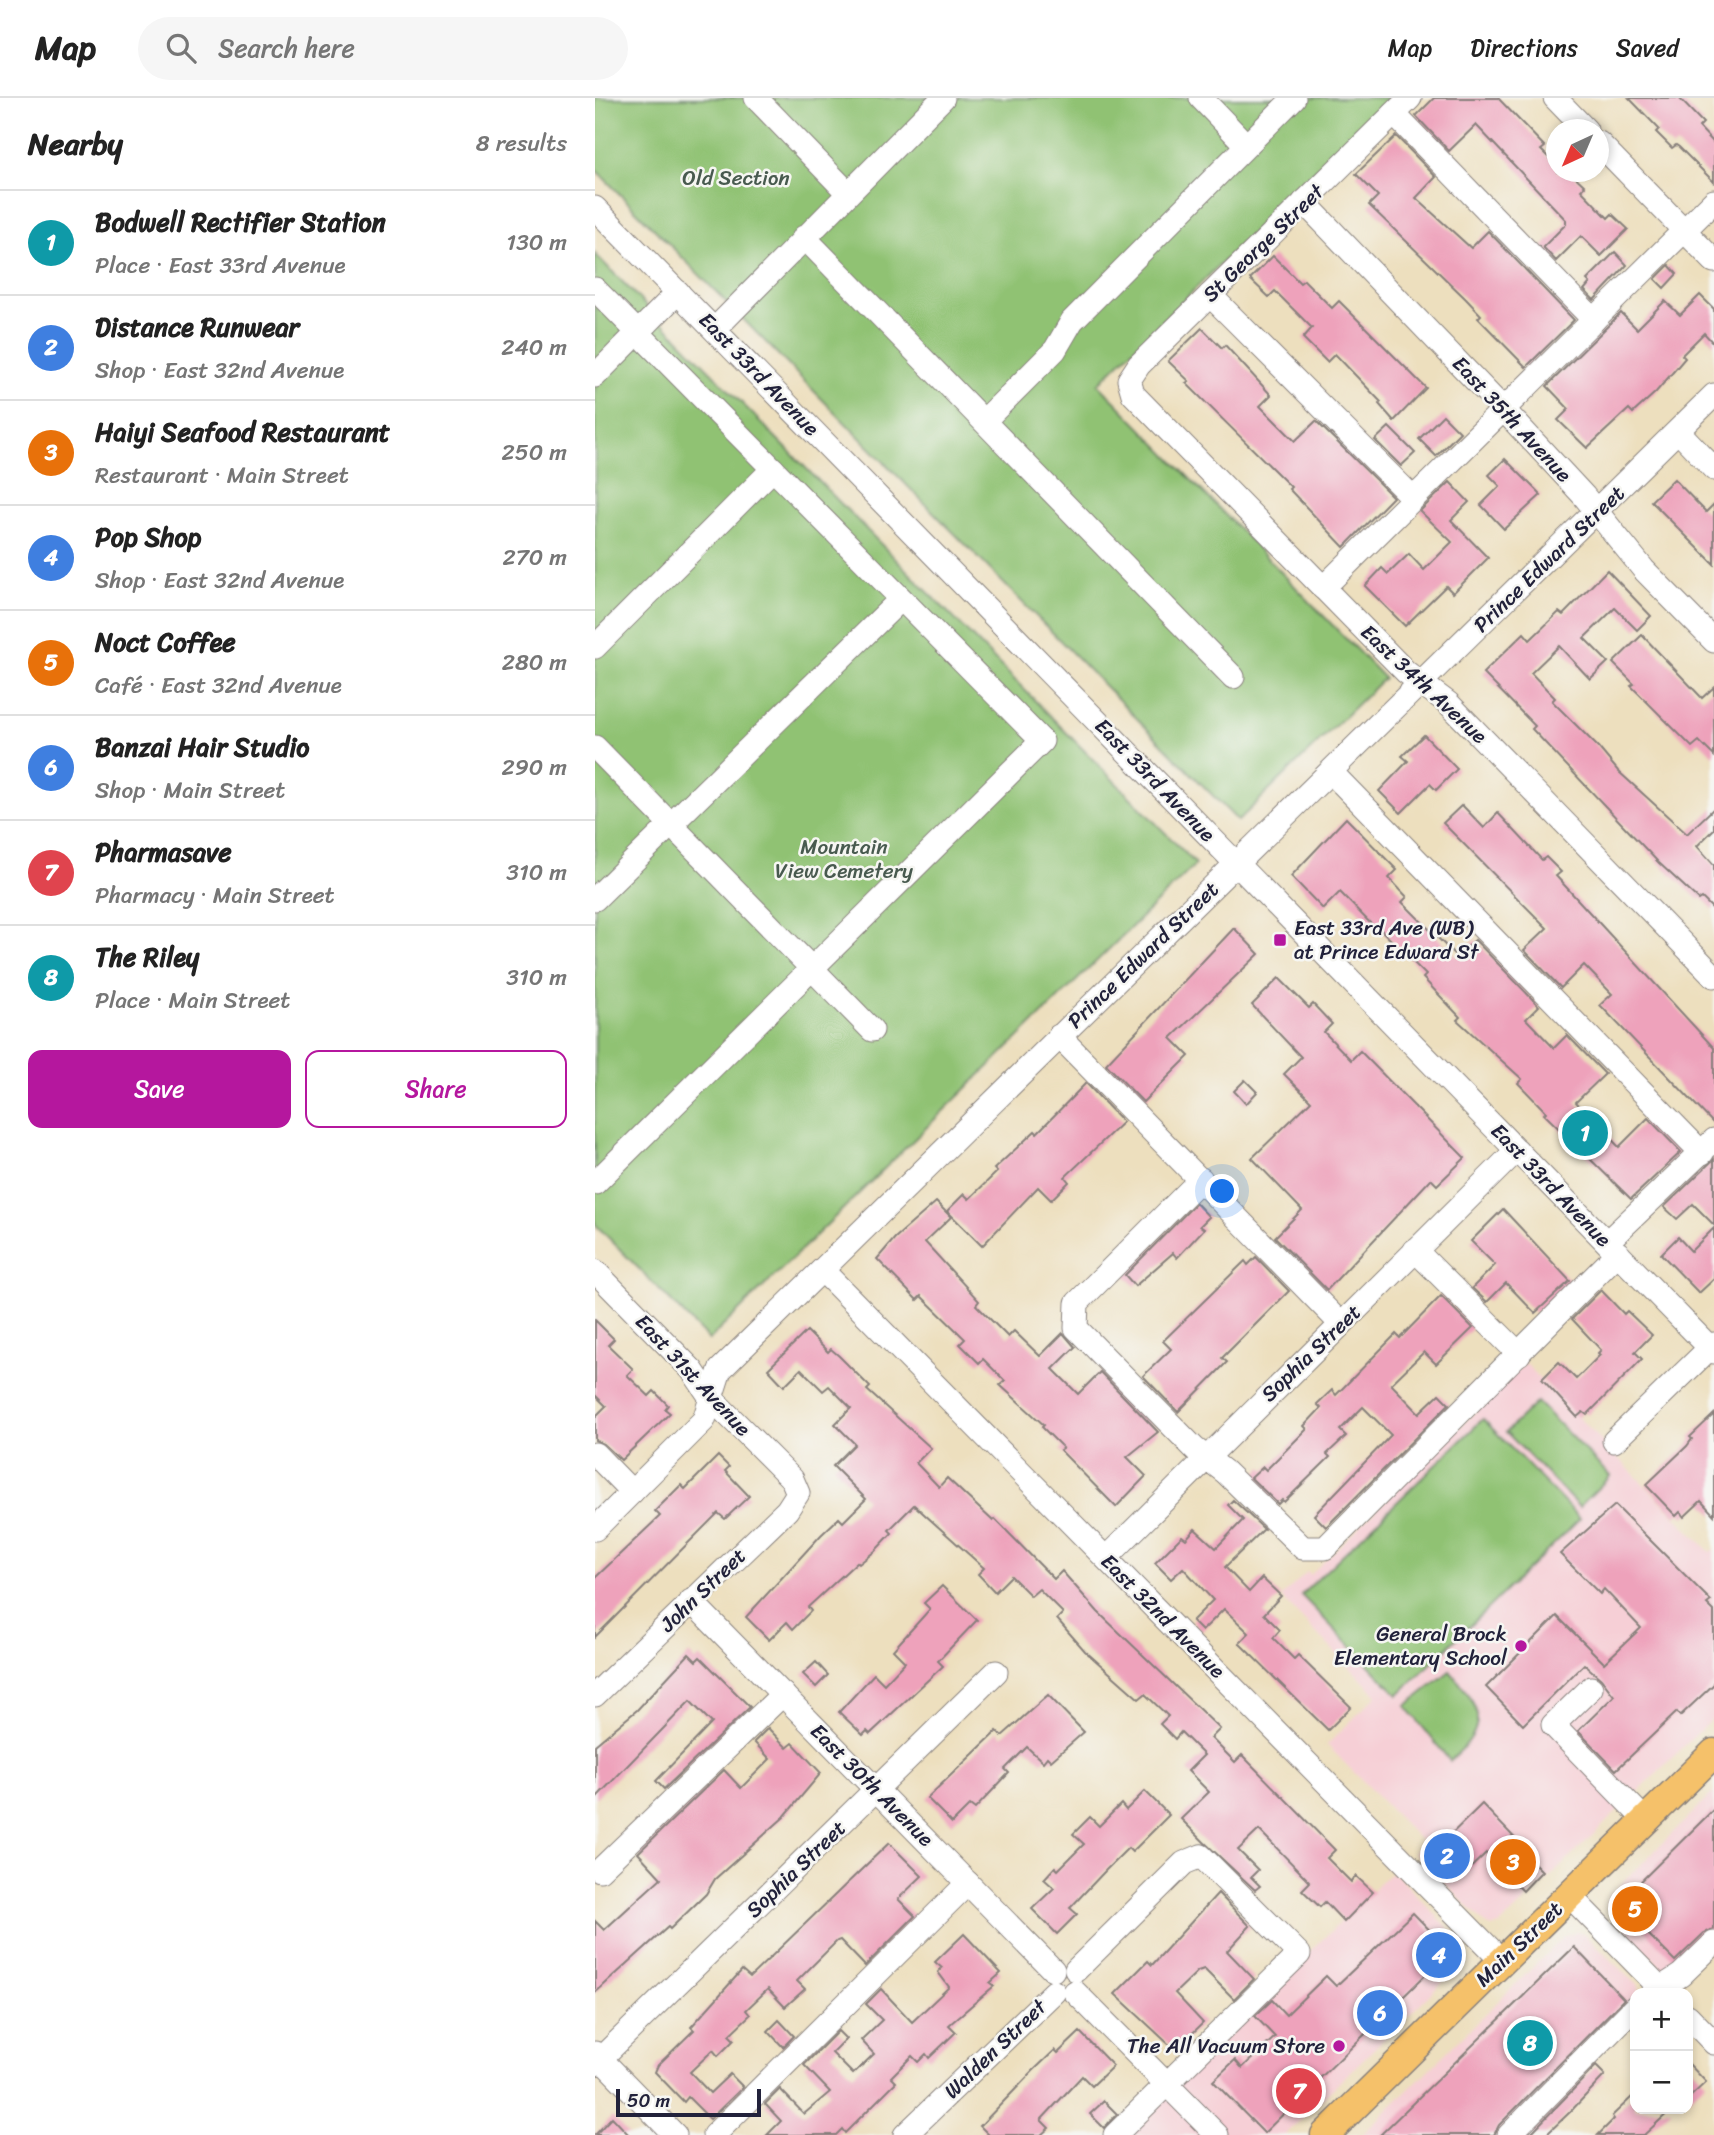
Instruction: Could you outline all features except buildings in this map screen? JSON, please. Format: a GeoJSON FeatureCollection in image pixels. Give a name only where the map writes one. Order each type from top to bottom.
{"type":"FeatureCollection","features":[{"type":"Feature","properties":{"kind":"main road","name":"Main Street"},"geometry":{"type":"LineString","coordinates":[[1325,2135],[1714,1753]]}},
{"type":"Feature","properties":{"kind":"street"},"geometry":{"type":"LineString","coordinates":[[756,98],[848,193]]}},
{"type":"Feature","properties":{"kind":"street"},"geometry":{"type":"LineString","coordinates":[[715,329],[943,98]]}},
{"type":"Feature","properties":{"kind":"street"},"geometry":{"type":"LineString","coordinates":[[1201,98],[1246,145]]}},
{"type":"Feature","properties":{"kind":"street"},"geometry":{"type":"LineString","coordinates":[[984,421],[1055,350],[1072,321],[1293,98]]}},
{"type":"Feature","properties":{"kind":"street"},"geometry":{"type":"LineString","coordinates":[[1555,98],[1575,119]]}},
{"type":"Feature","properties":{"kind":"street"},"geometry":{"type":"LineString","coordinates":[[1402,106],[1594,320]]}},
{"type":"Feature","properties":{"kind":"street","name":"St George Street"},"geometry":{"type":"LineString","coordinates":[[1133,394],[1129,380],[1139,365],[1402,106]]}},
{"type":"Feature","properties":{"kind":"street"},"geometry":{"type":"LineString","coordinates":[[1609,154],[1714,261]]}},
{"type":"Feature","properties":{"kind":"street"},"geometry":{"type":"LineString","coordinates":[[1323,587],[1714,201]]}},
{"type":"Feature","properties":{"kind":"street","name":"East 35th Avenue"},"geometry":{"type":"LineString","coordinates":[[1304,202],[1503,409],[1597,512],[1644,570],[1714,642]]}},
{"type":"Feature","properties":{"kind":"street","name":"East 33rd Avenue"},"geometry":{"type":"LineString","coordinates":[[595,208],[1713,1348]]}},
{"type":"Feature","properties":{"kind":"street"},"geometry":{"type":"LineString","coordinates":[[804,237],[1233,677]]}},
{"type":"Feature","properties":{"kind":"street"},"geometry":{"type":"LineString","coordinates":[[595,289],[1042,741],[595,1183]]}},
{"type":"Feature","properties":{"kind":"street"},"geometry":{"type":"LineString","coordinates":[[595,376],[678,292]]}},
{"type":"Feature","properties":{"kind":"street"},"geometry":{"type":"LineString","coordinates":[[1210,295],[1413,499]]}},
{"type":"Feature","properties":{"kind":"street","name":"East 34th Avenue"},"geometry":{"type":"LineString","coordinates":[[1133,394],[1421,684],[1443,698],[1714,975]]}},
{"type":"Feature","properties":{"kind":"street","name":"Prince Edward Street"},"geometry":{"type":"LineString","coordinates":[[595,1529],[704,1420],[720,1370],[1714,395]]}},
{"type":"Feature","properties":{"kind":"street"},"geometry":{"type":"LineString","coordinates":[[1678,431],[1714,469]]}},
{"type":"Feature","properties":{"kind":"street"},"geometry":{"type":"LineString","coordinates":[[595,647],[773,469]]}},
{"type":"Feature","properties":{"kind":"street"},"geometry":{"type":"LineString","coordinates":[[595,899],[901,599]]}},
{"type":"Feature","properties":{"kind":"street"},"geometry":{"type":"LineString","coordinates":[[595,747],[872,1030]]}},
{"type":"Feature","properties":{"kind":"street"},"geometry":{"type":"LineString","coordinates":[[1201,1179],[1077,1303],[1076,1328],[1195,1449],[1206,1456],[1303,1548],[1325,1548],[1519,1354],[1612,1248],[1708,1147],[1331,772]]}},
{"type":"Feature","properties":{"kind":"street"},"geometry":{"type":"LineString","coordinates":[[1059,1036],[1341,1324]]}},
{"type":"Feature","properties":{"kind":"street","name":"Sophia Street"},"geometry":{"type":"LineString","coordinates":[[1106,1558],[1517,1150]]}},
{"type":"Feature","properties":{"kind":"street"},"geometry":{"type":"LineString","coordinates":[[1415,1250],[1519,1354]]}},
{"type":"Feature","properties":{"kind":"street","name":"East 31st Avenue"},"geometry":{"type":"LineString","coordinates":[[595,1271],[692,1370],[711,1398],[792,1479]]}},
{"type":"Feature","properties":{"kind":"street","name":"East 32nd Avenue"},"geometry":{"type":"LineString","coordinates":[[823,1271],[1502,1961]]}},
{"type":"Feature","properties":{"kind":"street"},"geometry":{"type":"LineString","coordinates":[[1614,1441],[1713,1348]]}},
{"type":"Feature","properties":{"kind":"street"},"geometry":{"type":"LineString","coordinates":[[595,1454],[632,1492]]}},
{"type":"Feature","properties":{"kind":"street","name":"John Street"},"geometry":{"type":"LineString","coordinates":[[595,1695],[787,1510],[798,1493],[792,1479]]}},
{"type":"Feature","properties":{"kind":"street","name":"East 30th Avenue"},"geometry":{"type":"LineString","coordinates":[[691,1601],[1217,2135]]}},
{"type":"Feature","properties":{"kind":"street","name":"Sophia Street"},"geometry":{"type":"LineString","coordinates":[[597,2059],[996,1672]]}},
{"type":"Feature","properties":{"kind":"street"},"geometry":{"type":"LineString","coordinates":[[1591,1688],[1553,1725],[1646,1821]]}},
{"type":"Feature","properties":{"kind":"street"},"geometry":{"type":"LineString","coordinates":[[600,1870],[783,1694]]}},
{"type":"Feature","properties":{"kind":"street","name":"Walden Street"},"geometry":{"type":"LineString","coordinates":[[905,2135],[1184,1863],[1201,1856],[1299,1954],[1166,2083]]}},
{"type":"Feature","properties":{"kind":"street"},"geometry":{"type":"LineString","coordinates":[[714,2135],[968,1883]]}},
{"type":"Feature","properties":{"kind":"street"},"geometry":{"type":"LineString","coordinates":[[1569,1895],[1656,1988]]}},
{"type":"Feature","properties":{"kind":"street"},"geometry":{"type":"LineString","coordinates":[[1665,1988],[1714,1943]]}},
{"type":"Feature","properties":{"kind":"street"},"geometry":{"type":"LineString","coordinates":[[1509,2135],[1630,2012]]}},
{"type":"Feature","properties":{"kind":"street"},"geometry":{"type":"LineString","coordinates":[[1693,2021],[1714,2043]]}},
{"type":"Feature","properties":{"kind":"street"},"geometry":{"type":"LineString","coordinates":[[597,2059],[675,2135]]}},
{"type":"Feature","properties":{"kind":"street"},"geometry":{"type":"LineString","coordinates":[[1115,2135],[1166,2083]]}},
{"type":"Feature","properties":{"kind":"shaded area","name":"General Brock Elementary School"},"geometry":{"type":"Polygon","coordinates":[[[1525,1363],[1710,1552],[1714,1549],[1714,1717],[1500,1925],[1492,1927],[1485,1924],[1414,1852],[1423,1843],[1327,1745],[1377,1695],[1281,1597],[1307,1572],[1310,1575],[1525,1363]]]}},
{"type":"Feature","properties":{"kind":"shaded area"},"geometry":{"type":"Polygon","coordinates":[[[1714,1792],[1714,1934],[1668,1975],[1607,1908],[1608,1897],[1714,1792]]]}},
{"type":"Feature","properties":{"kind":"shaded area"},"geometry":{"type":"Polygon","coordinates":[[[1393,1871],[1461,1941],[1466,1955],[1460,1965],[1285,2135],[1121,2135],[1393,1871]]]}},
{"type":"Feature","properties":{"kind":"shaded area"},"geometry":{"type":"Polygon","coordinates":[[[1577,1932],[1583,1933],[1639,1988],[1630,1988],[1630,2008],[1504,2135],[1362,2135],[1564,1937],[1577,1932]]]}},
{"type":"Feature","properties":{"kind":"green space","name":"Old Section"},"geometry":{"type":"Polygon","coordinates":[[[595,98],[1390,98],[1098,384],[1384,678],[1238,821],[595,169],[595,98]]]}},
{"type":"Feature","properties":{"kind":"green space","name":"Mountain View Cemetery"},"geometry":{"type":"Polygon","coordinates":[[[595,254],[1196,864],[709,1340],[595,1224],[595,254]]]}},
{"type":"Feature","properties":{"kind":"green space"},"geometry":{"type":"Polygon","coordinates":[[[1537,1402],[1610,1476],[1579,1507],[1506,1432],[1537,1402]]]}},
{"type":"Feature","properties":{"kind":"green space"},"geometry":{"type":"Polygon","coordinates":[[[1483,1419],[1580,1519],[1398,1695],[1301,1595],[1483,1419]]]}},
{"type":"Feature","properties":{"kind":"green space"},"geometry":{"type":"Polygon","coordinates":[[[1450,1671],[1469,1696],[1477,1717],[1471,1737],[1450,1761],[1406,1706],[1450,1671]]]}},
{"type":"Feature","properties":{"kind":"place","name":"East 33rd Ave (WB) at Prince Edward St"},"geometry":{"type":"Point","coordinates":[1280,940]}},
{"type":"Feature","properties":{"kind":"place","name":"Bodwell Rectifier Station"},"geometry":{"type":"Point","coordinates":[1585,1133]}},
{"type":"Feature","properties":{"kind":"place","name":"General Brock Elementary School"},"geometry":{"type":"Point","coordinates":[1521,1646]}},
{"type":"Feature","properties":{"kind":"place","name":"Distance Runwear"},"geometry":{"type":"Point","coordinates":[1447,1856]}},
{"type":"Feature","properties":{"kind":"place","name":"Haiyi Seafood Restaurant"},"geometry":{"type":"Point","coordinates":[1513,1862]}},
{"type":"Feature","properties":{"kind":"place","name":"Noct Coffee"},"geometry":{"type":"Point","coordinates":[1635,1909]}},
{"type":"Feature","properties":{"kind":"place","name":"Pop Shop"},"geometry":{"type":"Point","coordinates":[1439,1955]}},
{"type":"Feature","properties":{"kind":"place","name":"Banzai Hair Studio"},"geometry":{"type":"Point","coordinates":[1380,2013]}},
{"type":"Feature","properties":{"kind":"place","name":"The Riley"},"geometry":{"type":"Point","coordinates":[1530,2043]}},
{"type":"Feature","properties":{"kind":"place","name":"The All Vacuum Store"},"geometry":{"type":"Point","coordinates":[1339,2046]}},
{"type":"Feature","properties":{"kind":"place","name":"Pharmasave"},"geometry":{"type":"Point","coordinates":[1299,2091]}}]}
